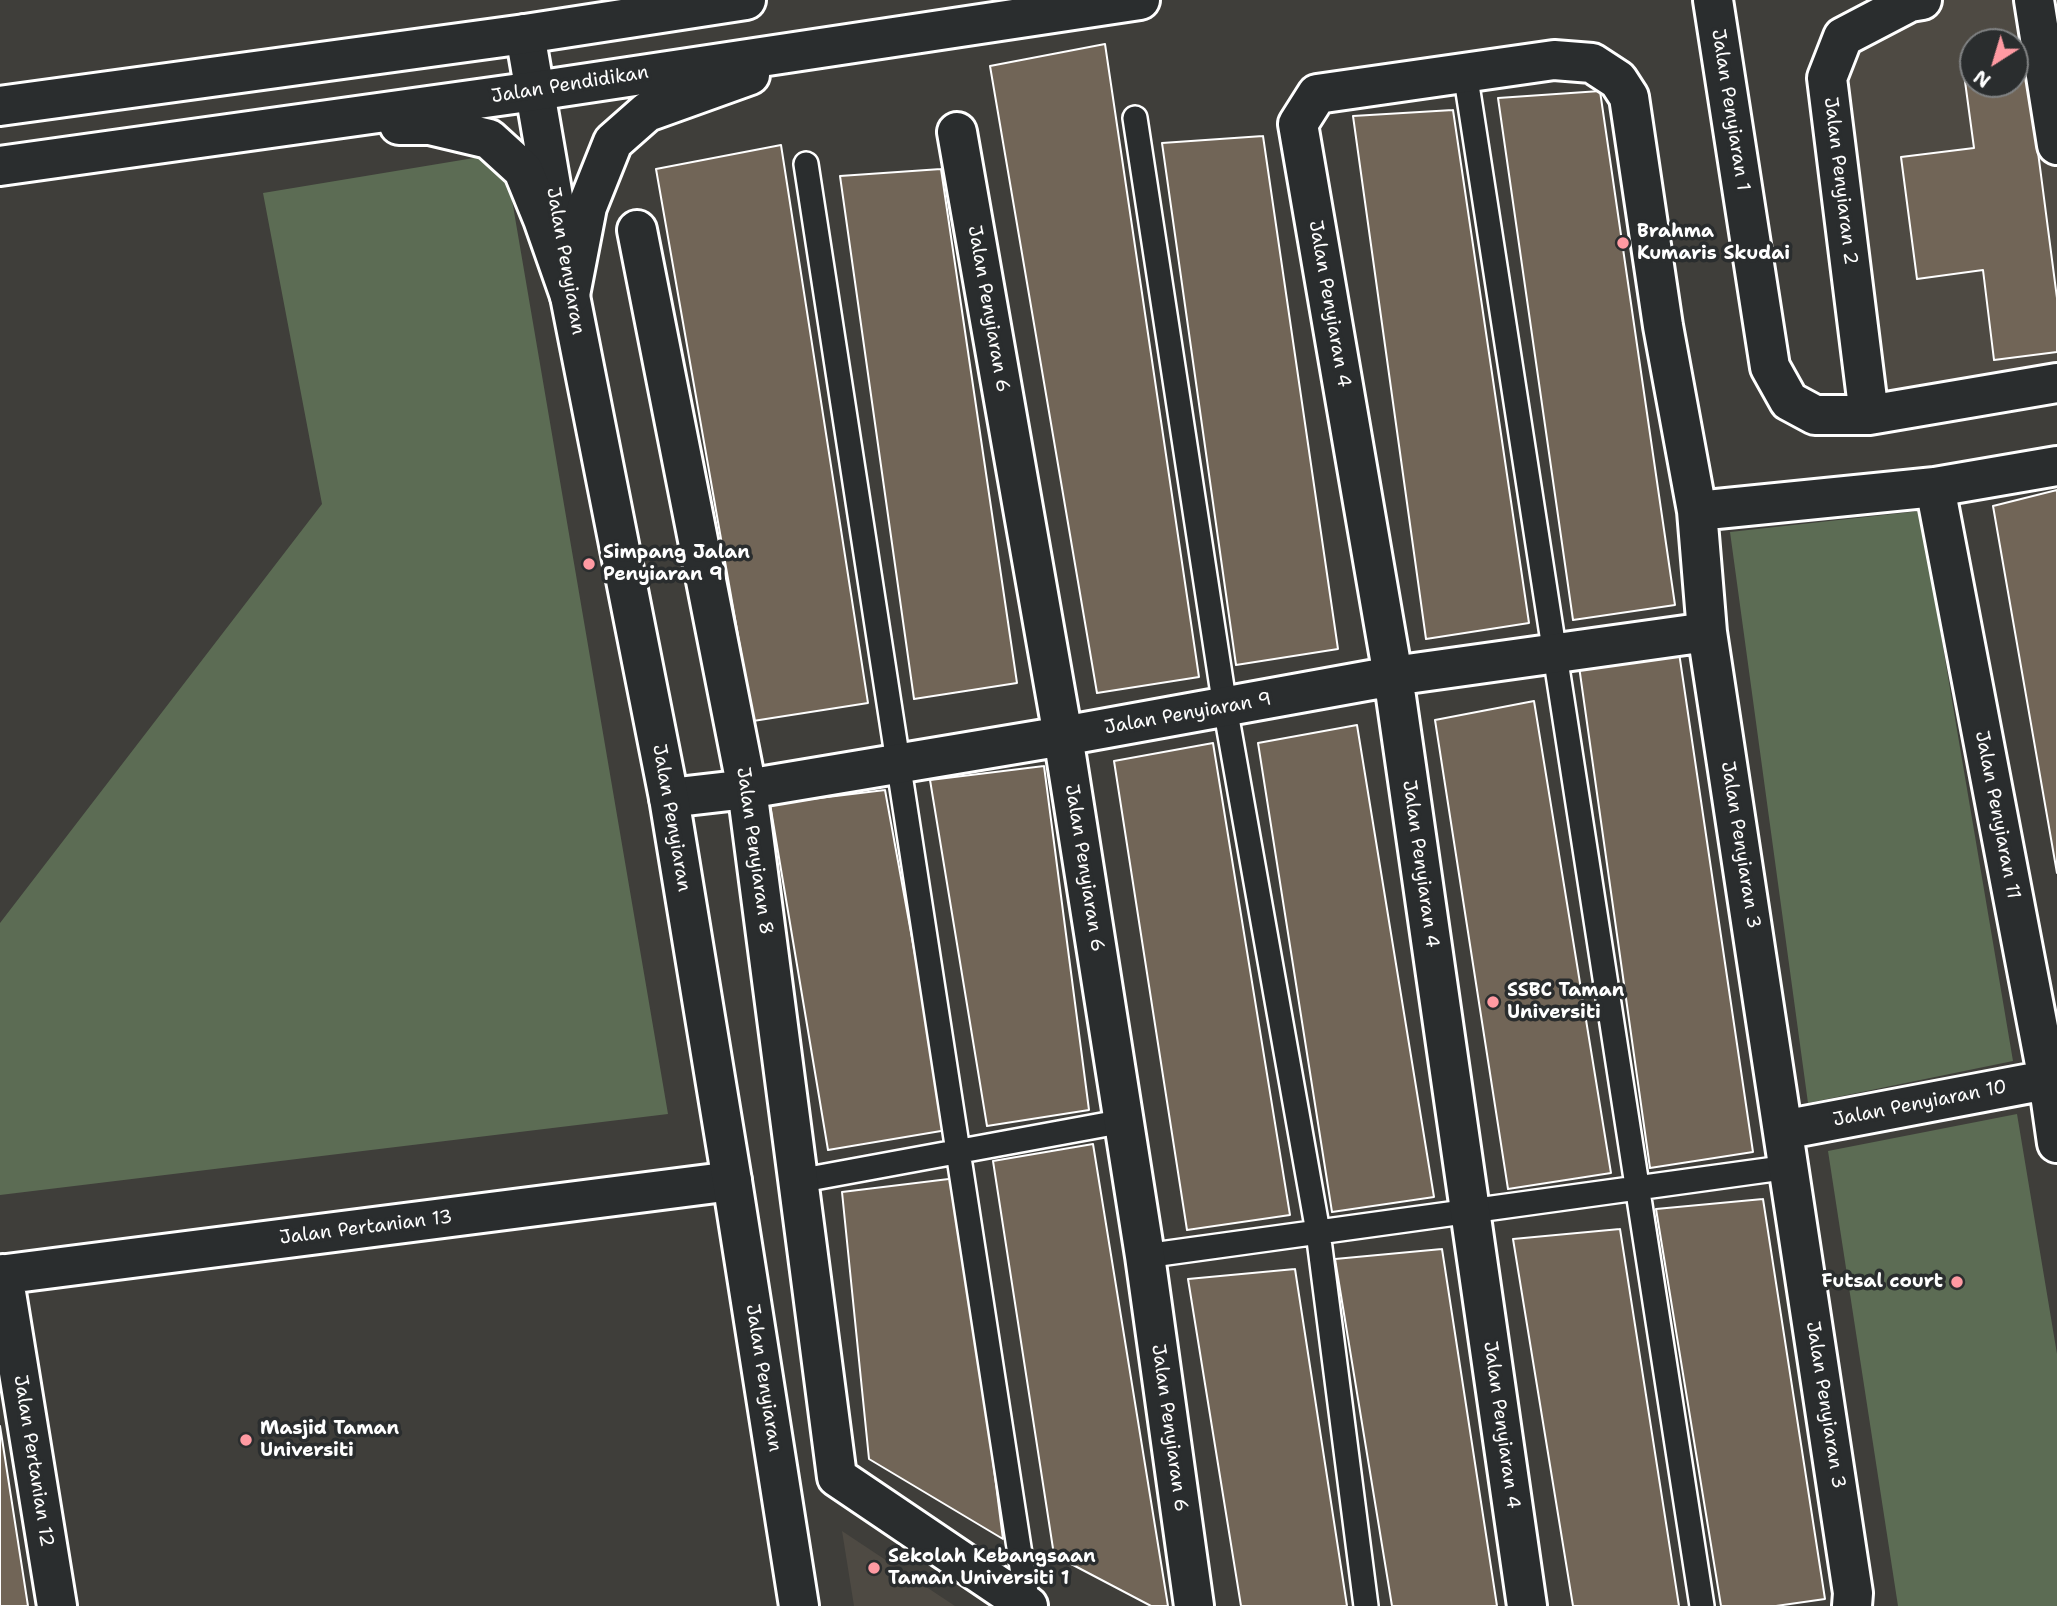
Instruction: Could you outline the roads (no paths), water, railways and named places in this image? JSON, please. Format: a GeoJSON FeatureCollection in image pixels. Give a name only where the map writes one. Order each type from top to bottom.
{"type":"FeatureCollection","features":[{"type":"Feature","properties":{"kind":"street"},"geometry":{"type":"LineString","coordinates":[[0,106],[526,34],[746,0]]}},
{"type":"Feature","properties":{"kind":"street","name":"Jalan Pendidikan"},"geometry":{"type":"LineString","coordinates":[[0,166],[536,91],[1140,0]]}},
{"type":"Feature","properties":{"kind":"street","name":"Jalan Penyiaran 1"},"geometry":{"type":"LineString","coordinates":[[1713,0],[1770,367],[1789,401],[1815,415],[1870,415],[2057,383]]}},
{"type":"Feature","properties":{"kind":"street","name":"Jalan Penyiaran 2"},"geometry":{"type":"LineString","coordinates":[[1870,415],[1827,78],[1843,37],[1910,2],[1922,0]]}},
{"type":"Feature","properties":{"kind":"street"},"geometry":{"type":"LineString","coordinates":[[2034,0],[2057,145]]}},
{"type":"Feature","properties":{"kind":"street","name":"Jalan Penyiaran"},"geometry":{"type":"LineString","coordinates":[[526,34],[570,296],[669,798],[799,1606]]}},
{"type":"Feature","properties":{"kind":"street"},"geometry":{"type":"LineString","coordinates":[[570,296],[587,207],[614,142],[647,112],[838,44]]}},
{"type":"Feature","properties":{"kind":"street","name":"Jalan Penyiaran 3"},"geometry":{"type":"LineString","coordinates":[[1465,72],[1554,60],[1592,63],[1618,80],[1629,97],[1663,326],[1697,511],[1707,632],[1853,1599]]}},
{"type":"Feature","properties":{"kind":"street","name":"Jalan Penyiaran 4"},"geometry":{"type":"LineString","coordinates":[[1465,72],[1317,93],[1298,124],[1393,676],[1527,1606]]}},
{"type":"Feature","properties":{"kind":"street"},"geometry":{"type":"LineString","coordinates":[[250,131],[371,124],[430,125],[489,139],[523,170],[570,296]]}},
{"type":"Feature","properties":{"kind":"street","name":"Jalan Penyiaran 6"},"geometry":{"type":"LineString","coordinates":[[957,132],[1063,736],[1145,1256],[1195,1606]]}},
{"type":"Feature","properties":{"kind":"street","name":"Jalan Penyiaran 8"},"geometry":{"type":"LineString","coordinates":[[637,230],[747,789],[837,1476],[1028,1606]]}},
{"type":"Feature","properties":{"kind":"street"},"geometry":{"type":"LineString","coordinates":[[1697,511],[1935,487],[2057,466]]}},
{"type":"Feature","properties":{"kind":"street","name":"Jalan Penyiaran 11"},"geometry":{"type":"LineString","coordinates":[[1935,487],[2053,1079],[2057,1143]]}},
{"type":"Feature","properties":{"kind":"street","name":"Jalan Penyiaran 9"},"geometry":{"type":"LineString","coordinates":[[669,798],[747,789],[898,764],[1393,676],[1707,632]]}},
{"type":"Feature","properties":{"kind":"street","name":"Jalan Penyiaran 10"},"geometry":{"type":"LineString","coordinates":[[1786,1148],[2053,1079]]}},
{"type":"Feature","properties":{"kind":"street","name":"Jalan Pertanian 13"},"geometry":{"type":"LineString","coordinates":[[2,1274],[732,1181]]}},
{"type":"Feature","properties":{"kind":"street","name":"Jalan Pertanian 12"},"geometry":{"type":"LineString","coordinates":[[2,1274],[57,1606]]}},
{"type":"Feature","properties":{"kind":"lane"},"geometry":{"type":"LineString","coordinates":[[1465,72],[1702,1606]]}},
{"type":"Feature","properties":{"kind":"lane"},"geometry":{"type":"LineString","coordinates":[[1135,118],[1224,707],[1318,1232],[1366,1606]]}},
{"type":"Feature","properties":{"kind":"lane"},"geometry":{"type":"LineString","coordinates":[[806,164],[1028,1606]]}},
{"type":"Feature","properties":{"kind":"lane"},"geometry":{"type":"LineString","coordinates":[[798,1181],[1124,1121]]}},
{"type":"Feature","properties":{"kind":"lane"},"geometry":{"type":"LineString","coordinates":[[1145,1256],[1636,1188],[1786,1148]]}},
{"type":"Feature","properties":{"kind":"place","name":"Brahma Kumaris Skudai"},"geometry":{"type":"Point","coordinates":[1623,243]}},
{"type":"Feature","properties":{"kind":"place","name":"Simpang Jalan Penyiaran 9"},"geometry":{"type":"Point","coordinates":[589,564]}},
{"type":"Feature","properties":{"kind":"place","name":"SSBC Taman Universiti"},"geometry":{"type":"Point","coordinates":[1493,1002]}},
{"type":"Feature","properties":{"kind":"place","name":"Futsal court"},"geometry":{"type":"Point","coordinates":[1957,1282]}},
{"type":"Feature","properties":{"kind":"place","name":"Masjid Taman Universiti"},"geometry":{"type":"Point","coordinates":[246,1440]}},
{"type":"Feature","properties":{"kind":"place","name":"Sekolah Kebangsaan Taman Universiti 1"},"geometry":{"type":"Point","coordinates":[874,1568]}}]}
